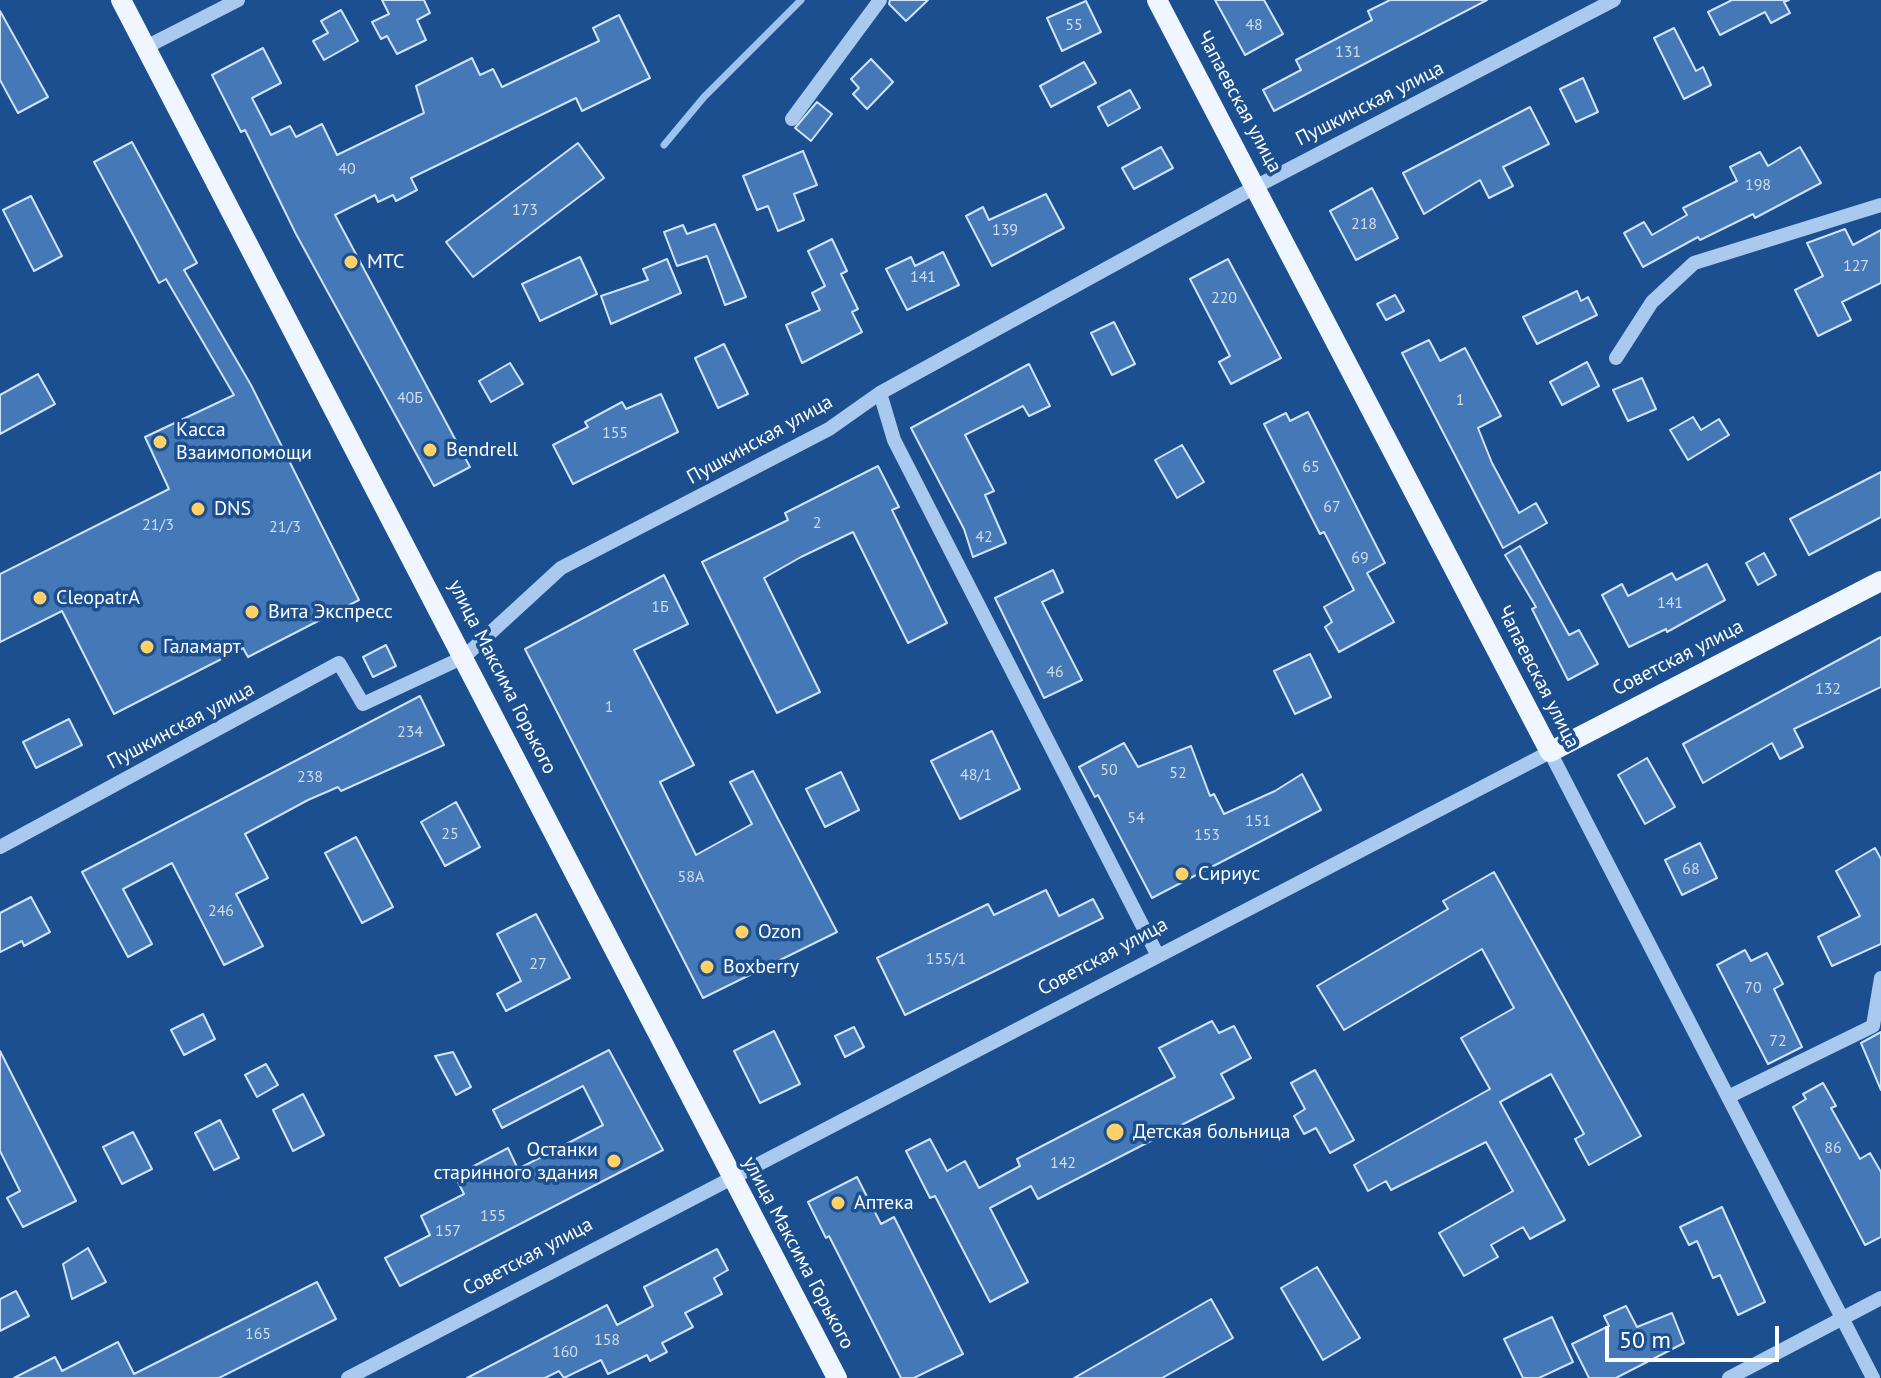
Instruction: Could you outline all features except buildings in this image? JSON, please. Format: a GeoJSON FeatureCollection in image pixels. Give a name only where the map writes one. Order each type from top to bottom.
{"type":"FeatureCollection","features":[{"type":"Feature","properties":{"kind":"main road","name":"улица Максима Горького"},"geometry":{"type":"LineString","coordinates":[[121,0],[837,1378]]}},
{"type":"Feature","properties":{"kind":"main road","name":"Чапаевская улица"},"geometry":{"type":"LineString","coordinates":[[1157,0],[1257,186],[1550,752]]}},
{"type":"Feature","properties":{"kind":"main road","name":"Советская улица"},"geometry":{"type":"LineString","coordinates":[[1550,752],[1881,581]]}},
{"type":"Feature","properties":{"kind":"street"},"geometry":{"type":"LineString","coordinates":[[146,47],[238,0]]}},
{"type":"Feature","properties":{"kind":"street"},"geometry":{"type":"LineString","coordinates":[[792,119],[880,0]]}},
{"type":"Feature","properties":{"kind":"street","name":"Пушкинская улица"},"geometry":{"type":"LineString","coordinates":[[0,847],[339,663],[363,704],[464,657],[561,568],[829,429],[880,393],[1257,186],[1614,0]]}},
{"type":"Feature","properties":{"kind":"street"},"geometry":{"type":"LineString","coordinates":[[1616,358],[1652,302],[1694,263],[1881,205]]}},
{"type":"Feature","properties":{"kind":"street"},"geometry":{"type":"LineString","coordinates":[[880,393],[894,440],[1158,956]]}},
{"type":"Feature","properties":{"kind":"street","name":"Советская улица"},"geometry":{"type":"LineString","coordinates":[[348,1378],[1550,752]]}},
{"type":"Feature","properties":{"kind":"street","name":"Чапаевская улица"},"geometry":{"type":"LineString","coordinates":[[1550,752],[1873,1378]]}},
{"type":"Feature","properties":{"kind":"street"},"geometry":{"type":"LineString","coordinates":[[1728,1097],[1873,1026],[1881,978]]}},
{"type":"Feature","properties":{"kind":"street"},"geometry":{"type":"LineString","coordinates":[[1729,1378],[1881,1298]]}},
{"type":"Feature","properties":{"kind":"waterway"},"geometry":{"type":"LineString","coordinates":[[664,145],[704,97],[801,0]]}},
{"type":"Feature","properties":{"kind":"place","name":"МТС"},"geometry":{"type":"Point","coordinates":[351,262]}},
{"type":"Feature","properties":{"kind":"place","name":"Касса Взаимопомощи"},"geometry":{"type":"Point","coordinates":[160,442]}},
{"type":"Feature","properties":{"kind":"place","name":"Bendrell"},"geometry":{"type":"Point","coordinates":[430,450]}},
{"type":"Feature","properties":{"kind":"place","name":"DNS"},"geometry":{"type":"Point","coordinates":[198,509]}},
{"type":"Feature","properties":{"kind":"place","name":"CleopatrA"},"geometry":{"type":"Point","coordinates":[40,598]}},
{"type":"Feature","properties":{"kind":"place","name":"Вита Экспресс"},"geometry":{"type":"Point","coordinates":[252,612]}},
{"type":"Feature","properties":{"kind":"place","name":"Галамарт"},"geometry":{"type":"Point","coordinates":[147,647]}},
{"type":"Feature","properties":{"kind":"place","name":"Сириус"},"geometry":{"type":"Point","coordinates":[1182,874]}},
{"type":"Feature","properties":{"kind":"place","name":"Ozon"},"geometry":{"type":"Point","coordinates":[742,932]}},
{"type":"Feature","properties":{"kind":"place","name":"Boxberry"},"geometry":{"type":"Point","coordinates":[707,967]}},
{"type":"Feature","properties":{"kind":"place","name":"Детская больница"},"geometry":{"type":"Point","coordinates":[1115,1132]}},
{"type":"Feature","properties":{"kind":"place","name":"Останки старинного здания"},"geometry":{"type":"Point","coordinates":[614,1161]}},
{"type":"Feature","properties":{"kind":"place","name":"Аптека"},"geometry":{"type":"Point","coordinates":[838,1203]}}]}
